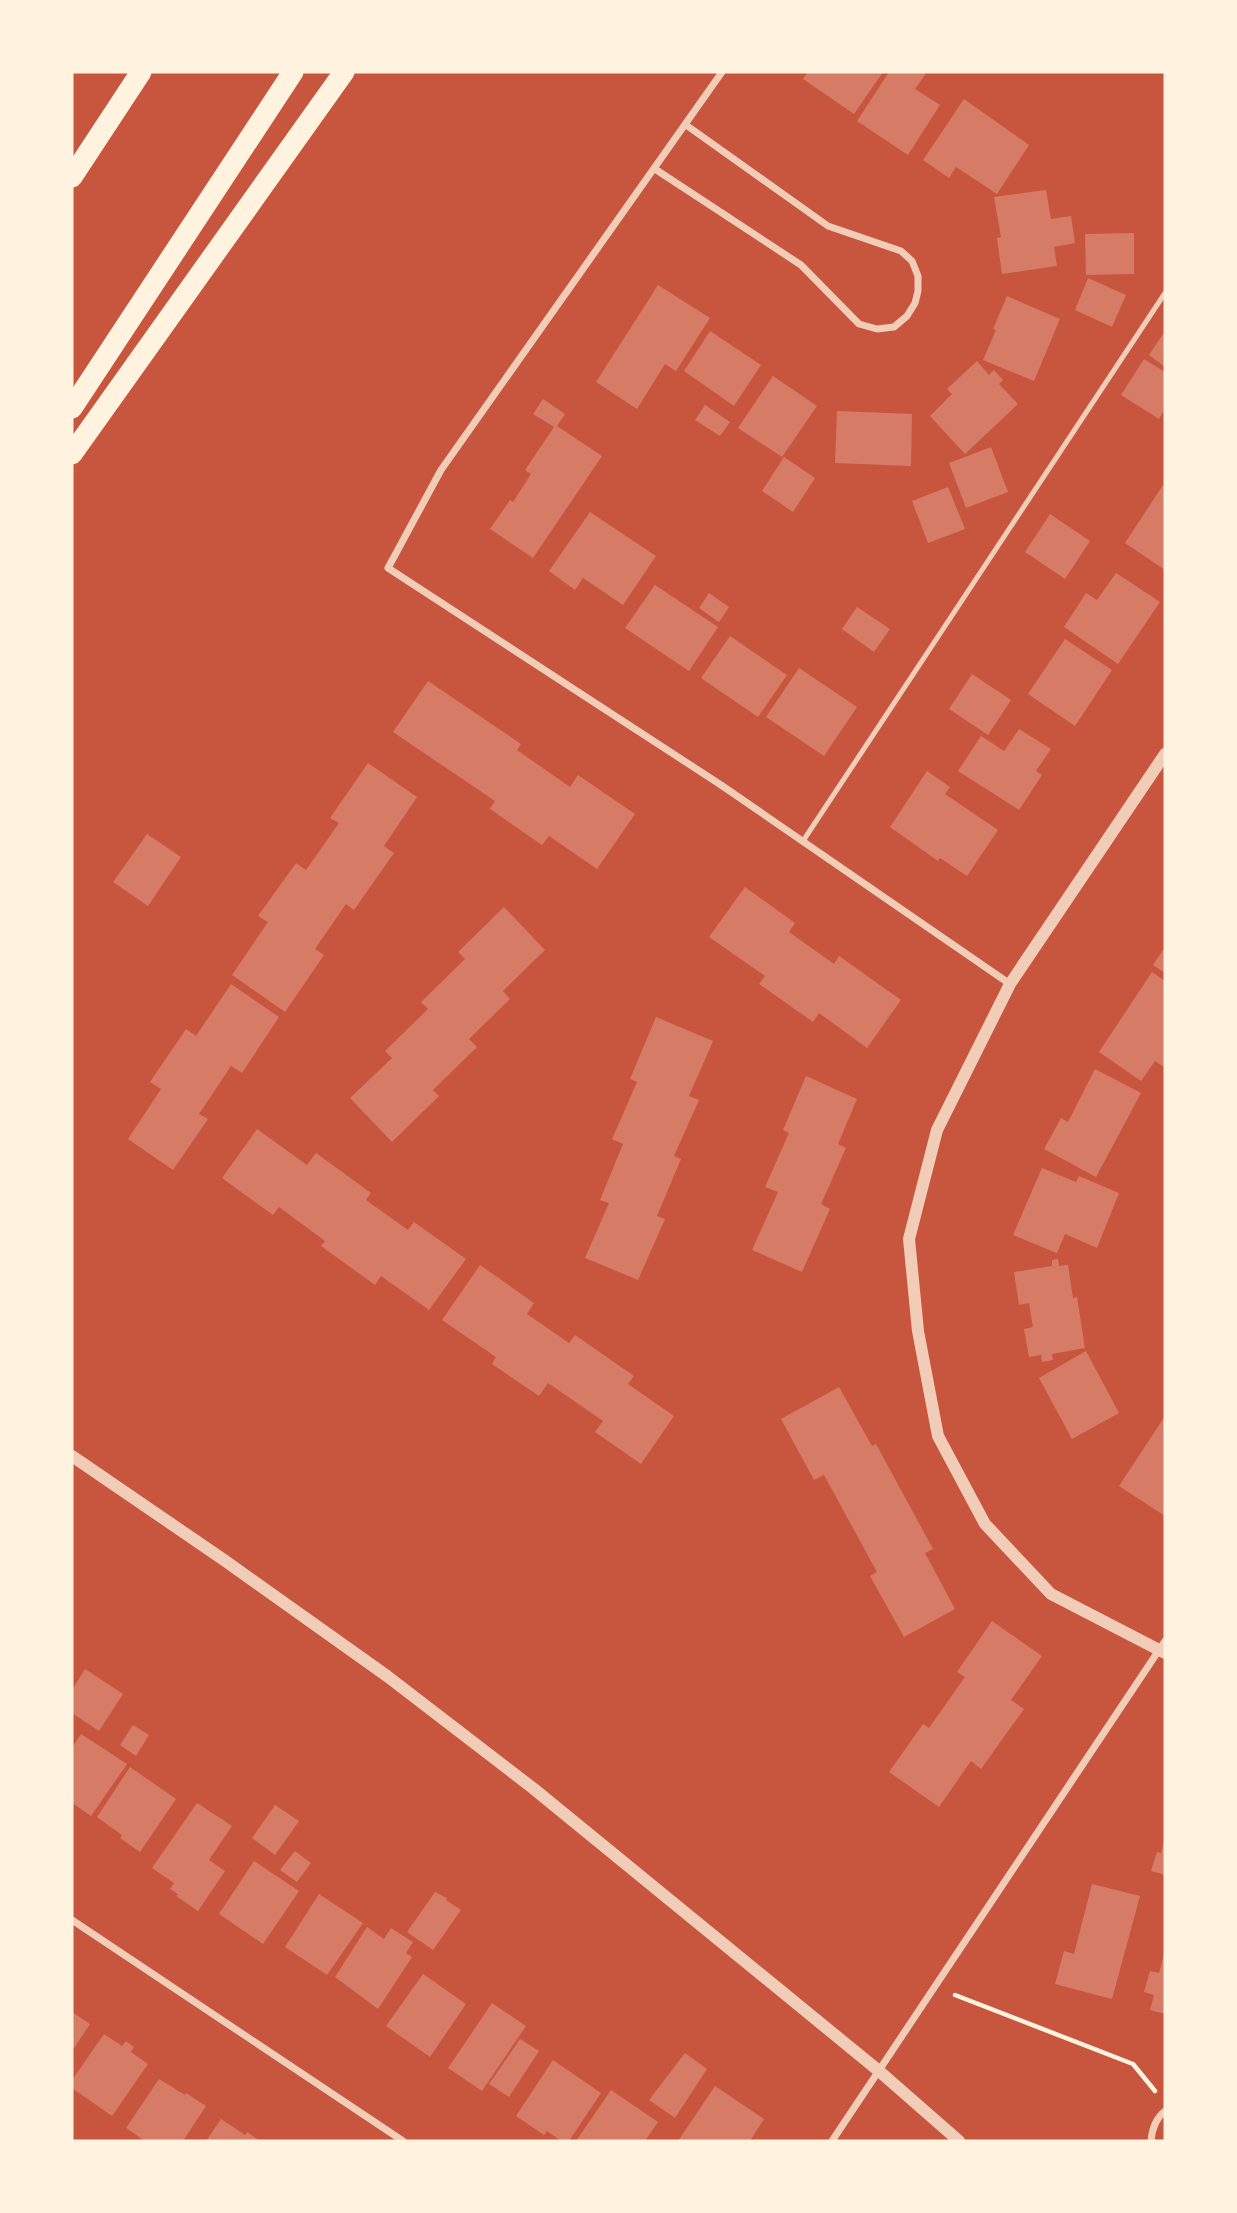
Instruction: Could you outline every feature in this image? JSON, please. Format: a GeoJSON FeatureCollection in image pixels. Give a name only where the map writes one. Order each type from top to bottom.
{"type":"FeatureCollection","features":[{"type":"Feature","properties":{"kind":"highway"},"geometry":{"type":"LineString","coordinates":[[72,177],[141,72]]}},
{"type":"Feature","properties":{"kind":"highway"},"geometry":{"type":"LineString","coordinates":[[72,408],[293,72]]}},
{"type":"Feature","properties":{"kind":"highway"},"geometry":{"type":"LineString","coordinates":[[72,454],[344,72]]}},
{"type":"Feature","properties":{"kind":"street"},"geometry":{"type":"LineString","coordinates":[[722,72],[441,470],[387,568],[721,785],[1010,984]]}},
{"type":"Feature","properties":{"kind":"street"},"geometry":{"type":"LineString","coordinates":[[655,169],[801,265],[859,324],[877,329],[894,327],[908,316],[918,291],[918,276],[912,261],[901,251],[828,226],[685,125]]}},
{"type":"Feature","properties":{"kind":"street"},"geometry":{"type":"LineString","coordinates":[[832,2141],[1163,1648],[1051,1594],[985,1524],[938,1436],[918,1331],[909,1239],[937,1130],[1010,984],[1165,754]]}},
{"type":"Feature","properties":{"kind":"street"},"geometry":{"type":"LineString","coordinates":[[72,1456],[387,1676],[534,1789],[879,2071],[959,2141]]}},
{"type":"Feature","properties":{"kind":"street"},"geometry":{"type":"LineString","coordinates":[[72,1920],[404,2141]]}},
{"type":"Feature","properties":{"kind":"street"},"geometry":{"type":"LineString","coordinates":[[1152,2141],[1153,2127],[1165,2111]]}},
{"type":"Feature","properties":{"kind":"lane"},"geometry":{"type":"LineString","coordinates":[[803,841],[1165,293]]}},
{"type":"Feature","properties":{"kind":"path"},"geometry":{"type":"LineString","coordinates":[[935,1987],[1133,2064],[1157,2093]]}},
{"type":"Feature","properties":{"kind":"building"},"geometry":{"type":"Polygon","coordinates":[[[808,72],[883,72],[854,114],[803,79],[808,72]]]}},
{"type":"Feature","properties":{"kind":"building"},"geometry":{"type":"Polygon","coordinates":[[[889,72],[927,72],[915,89],[940,105],[908,155],[857,121],[889,72]]]}},
{"type":"Feature","properties":{"kind":"building"},"geometry":{"type":"Polygon","coordinates":[[[964,99],[1029,145],[997,194],[956,167],[949,178],[923,160],[964,99]]]}},
{"type":"Feature","properties":{"kind":"building"},"geometry":{"type":"Polygon","coordinates":[[[1046,190],[1051,219],[1071,216],[1075,243],[1054,247],[1057,266],[1002,274],[997,238],[1001,237],[994,197],[1046,190]]]}},
{"type":"Feature","properties":{"kind":"building"},"geometry":{"type":"Polygon","coordinates":[[[1134,233],[1134,274],[1086,275],[1085,234],[1134,233]]]}},
{"type":"Feature","properties":{"kind":"building"},"geometry":{"type":"Polygon","coordinates":[[[1088,278],[1126,295],[1112,327],[1075,310],[1088,278]]]}},
{"type":"Feature","properties":{"kind":"building"},"geometry":{"type":"Polygon","coordinates":[[[658,285],[710,318],[676,371],[665,364],[637,409],[596,382],[658,285]]]}},
{"type":"Feature","properties":{"kind":"building"},"geometry":{"type":"Polygon","coordinates":[[[1007,296],[1060,319],[1034,381],[983,360],[1007,296]]]}},
{"type":"Feature","properties":{"kind":"building"},"geometry":{"type":"Polygon","coordinates":[[[710,331],[761,365],[734,406],[684,371],[710,331]]]}},
{"type":"Feature","properties":{"kind":"building"},"geometry":{"type":"Polygon","coordinates":[[[1165,331],[1165,367],[1149,355],[1165,331]]]}},
{"type":"Feature","properties":{"kind":"building"},"geometry":{"type":"Polygon","coordinates":[[[1144,359],[1165,372],[1165,409],[1159,419],[1121,395],[1144,359]]]}},
{"type":"Feature","properties":{"kind":"building"},"geometry":{"type":"Polygon","coordinates":[[[977,361],[989,375],[994,370],[1003,380],[999,384],[1018,404],[965,454],[930,416],[952,394],[947,389],[977,361]]]}},
{"type":"Feature","properties":{"kind":"building"},"geometry":{"type":"Polygon","coordinates":[[[773,376],[817,406],[782,457],[738,428],[773,376]]]}},
{"type":"Feature","properties":{"kind":"building"},"geometry":{"type":"Polygon","coordinates":[[[543,399],[565,414],[557,426],[602,456],[533,558],[490,529],[510,500],[513,502],[531,474],[525,470],[554,427],[533,414],[543,399]]]}},
{"type":"Feature","properties":{"kind":"building"},"geometry":{"type":"Polygon","coordinates":[[[705,405],[730,422],[720,436],[695,420],[705,405]]]}},
{"type":"Feature","properties":{"kind":"building"},"geometry":{"type":"Polygon","coordinates":[[[837,411],[912,414],[911,466],[835,463],[837,411]]]}},
{"type":"Feature","properties":{"kind":"building"},"geometry":{"type":"Polygon","coordinates":[[[991,447],[1008,492],[966,508],[949,463],[991,447]]]}},
{"type":"Feature","properties":{"kind":"building"},"geometry":{"type":"Polygon","coordinates":[[[784,457],[815,478],[793,512],[762,491],[784,457]]]}},
{"type":"Feature","properties":{"kind":"building"},"geometry":{"type":"Polygon","coordinates":[[[1163,485],[1165,487],[1165,570],[1125,543],[1163,485]]]}},
{"type":"Feature","properties":{"kind":"building"},"geometry":{"type":"Polygon","coordinates":[[[948,487],[965,529],[928,543],[912,501],[948,487]]]}},
{"type":"Feature","properties":{"kind":"building"},"geometry":{"type":"Polygon","coordinates":[[[590,512],[656,556],[623,605],[583,578],[575,590],[549,571],[590,512]]]}},
{"type":"Feature","properties":{"kind":"building"},"geometry":{"type":"Polygon","coordinates":[[[1050,514],[1090,541],[1065,579],[1025,552],[1050,514]]]}},
{"type":"Feature","properties":{"kind":"building"},"geometry":{"type":"Polygon","coordinates":[[[1116,573],[1160,602],[1118,664],[1064,627],[1086,593],[1097,600],[1116,573]]]}},
{"type":"Feature","properties":{"kind":"building"},"geometry":{"type":"Polygon","coordinates":[[[655,585],[718,627],[689,671],[625,628],[655,585]]]}},
{"type":"Feature","properties":{"kind":"building"},"geometry":{"type":"Polygon","coordinates":[[[709,593],[729,607],[719,622],[699,608],[709,593]]]}},
{"type":"Feature","properties":{"kind":"building"},"geometry":{"type":"Polygon","coordinates":[[[857,607],[890,629],[874,652],[842,629],[857,607]]]}},
{"type":"Feature","properties":{"kind":"building"},"geometry":{"type":"Polygon","coordinates":[[[730,636],[787,675],[758,717],[701,678],[730,636]]]}},
{"type":"Feature","properties":{"kind":"building"},"geometry":{"type":"Polygon","coordinates":[[[1065,639],[1112,670],[1075,726],[1028,694],[1065,639]]]}},
{"type":"Feature","properties":{"kind":"building"},"geometry":{"type":"Polygon","coordinates":[[[799,668],[857,707],[824,756],[766,717],[799,668]]]}},
{"type":"Feature","properties":{"kind":"building"},"geometry":{"type":"Polygon","coordinates":[[[972,674],[1011,700],[988,735],[949,709],[972,674]]]}},
{"type":"Feature","properties":{"kind":"building"},"geometry":{"type":"Polygon","coordinates":[[[428,681],[521,744],[517,750],[570,787],[578,775],[635,814],[597,869],[549,836],[542,845],[490,809],[495,801],[393,732],[428,681]]]}},
{"type":"Feature","properties":{"kind":"building"},"geometry":{"type":"Polygon","coordinates":[[[1019,729],[1051,749],[1036,771],[1042,775],[1019,810],[958,771],[981,736],[1004,751],[1019,729]]]}},
{"type":"Feature","properties":{"kind":"building"},"geometry":{"type":"Polygon","coordinates":[[[368,763],[417,797],[384,846],[394,853],[354,910],[346,904],[315,949],[324,955],[285,1012],[232,975],[268,922],[258,916],[296,863],[306,870],[339,823],[330,818],[368,763]]]}},
{"type":"Feature","properties":{"kind":"building"},"geometry":{"type":"Polygon","coordinates":[[[927,771],[950,787],[945,794],[998,830],[967,876],[940,858],[938,861],[890,827],[927,771]]]}},
{"type":"Feature","properties":{"kind":"building"},"geometry":{"type":"Polygon","coordinates":[[[147,834],[181,857],[148,906],[113,882],[147,834]]]}},
{"type":"Feature","properties":{"kind":"building"},"geometry":{"type":"Polygon","coordinates":[[[745,887],[795,923],[789,932],[834,964],[839,956],[901,1000],[867,1048],[819,1013],[813,1022],[759,984],[765,976],[709,937],[745,887]]]}},
{"type":"Feature","properties":{"kind":"building"},"geometry":{"type":"Polygon","coordinates":[[[504,907],[545,950],[503,991],[510,999],[469,1039],[477,1047],[433,1090],[439,1096],[392,1142],[350,1098],[392,1058],[385,1051],[428,1009],[421,1002],[465,959],[458,952],[504,907]]]}},
{"type":"Feature","properties":{"kind":"building"},"geometry":{"type":"Polygon","coordinates":[[[1165,947],[1165,973],[1153,965],[1165,947]]]}},
{"type":"Feature","properties":{"kind":"building"},"geometry":{"type":"Polygon","coordinates":[[[1152,972],[1165,981],[1165,1068],[1155,1061],[1141,1081],[1099,1052],[1152,972]]]}},
{"type":"Feature","properties":{"kind":"building"},"geometry":{"type":"Polygon","coordinates":[[[231,984],[279,1017],[242,1073],[231,1066],[199,1114],[208,1119],[173,1170],[128,1139],[161,1089],[150,1082],[186,1029],[196,1036],[231,984]]]}},
{"type":"Feature","properties":{"kind":"building"},"geometry":{"type":"Polygon","coordinates":[[[656,1017],[713,1041],[689,1096],[699,1100],[674,1156],[681,1159],[657,1216],[665,1219],[638,1280],[585,1258],[609,1203],[600,1200],[623,1144],[612,1139],[637,1082],[630,1079],[656,1017]]]}},
{"type":"Feature","properties":{"kind":"building"},"geometry":{"type":"Polygon","coordinates":[[[1095,1069],[1141,1093],[1096,1177],[1044,1149],[1061,1118],[1068,1122],[1095,1069]]]}},
{"type":"Feature","properties":{"kind":"building"},"geometry":{"type":"Polygon","coordinates":[[[806,1076],[857,1099],[838,1144],[846,1148],[821,1204],[830,1209],[802,1272],[752,1250],[778,1192],[765,1187],[789,1133],[783,1130],[806,1076]]]}},
{"type":"Feature","properties":{"kind":"building"},"geometry":{"type":"Polygon","coordinates":[[[257,1129],[307,1165],[316,1153],[371,1193],[366,1200],[408,1230],[414,1222],[466,1259],[429,1310],[381,1276],[375,1285],[321,1246],[325,1241],[279,1207],[273,1215],[222,1178],[257,1129]]]}},
{"type":"Feature","properties":{"kind":"building"},"geometry":{"type":"Polygon","coordinates":[[[1042,1168],[1076,1182],[1079,1176],[1119,1193],[1097,1248],[1065,1234],[1057,1253],[1013,1235],[1042,1168]]]}},
{"type":"Feature","properties":{"kind":"building"},"geometry":{"type":"Polygon","coordinates":[[[1058,1259],[1059,1266],[1068,1265],[1073,1298],[1077,1297],[1085,1348],[1052,1354],[1053,1360],[1042,1362],[1041,1355],[1029,1357],[1024,1329],[1033,1327],[1029,1303],[1019,1305],[1014,1272],[1052,1266],[1052,1260],[1058,1259]]]}},
{"type":"Feature","properties":{"kind":"building"},"geometry":{"type":"Polygon","coordinates":[[[480,1265],[534,1303],[527,1314],[569,1343],[575,1335],[634,1376],[628,1384],[674,1416],[641,1464],[595,1432],[603,1421],[548,1383],[539,1396],[492,1364],[496,1357],[442,1320],[480,1265]]]}},
{"type":"Feature","properties":{"kind":"building"},"geometry":{"type":"Polygon","coordinates":[[[1086,1351],[1119,1413],[1072,1439],[1039,1378],[1086,1351]]]}},
{"type":"Feature","properties":{"kind":"building"},"geometry":{"type":"Polygon","coordinates":[[[839,1387],[872,1446],[876,1444],[933,1549],[925,1553],[955,1609],[904,1637],[870,1576],[877,1572],[824,1475],[814,1480],[781,1419],[839,1387]]]}},
{"type":"Feature","properties":{"kind":"building"},"geometry":{"type":"Polygon","coordinates":[[[1163,1419],[1165,1421],[1165,1516],[1119,1486],[1163,1419]]]}},
{"type":"Feature","properties":{"kind":"building"},"geometry":{"type":"Polygon","coordinates":[[[992,1621],[1042,1656],[1011,1700],[1024,1709],[981,1769],[971,1761],[939,1807],[889,1772],[923,1724],[929,1728],[965,1677],[957,1672],[992,1621]]]}},
{"type":"Feature","properties":{"kind":"building"},"geometry":{"type":"Polygon","coordinates":[[[85,1669],[123,1694],[99,1731],[72,1713],[72,1690],[85,1669]]]}},
{"type":"Feature","properties":{"kind":"building"},"geometry":{"type":"Polygon","coordinates":[[[133,1725],[149,1735],[136,1756],[120,1745],[133,1725]]]}},
{"type":"Feature","properties":{"kind":"building"},"geometry":{"type":"Polygon","coordinates":[[[81,1734],[127,1764],[91,1816],[72,1803],[72,1748],[81,1734]]]}},
{"type":"Feature","properties":{"kind":"building"},"geometry":{"type":"Polygon","coordinates":[[[130,1767],[176,1799],[140,1852],[97,1817],[130,1767]]]}},
{"type":"Feature","properties":{"kind":"building"},"geometry":{"type":"Polygon","coordinates":[[[197,1803],[232,1826],[209,1860],[225,1871],[198,1911],[170,1889],[174,1883],[152,1868],[197,1803]]]}},
{"type":"Feature","properties":{"kind":"building"},"geometry":{"type":"Polygon","coordinates":[[[275,1805],[299,1821],[275,1855],[252,1838],[275,1805]]]}},
{"type":"Feature","properties":{"kind":"building"},"geometry":{"type":"Polygon","coordinates":[[[1165,1841],[1165,1875],[1151,1871],[1165,1841]]]}},
{"type":"Feature","properties":{"kind":"building"},"geometry":{"type":"Polygon","coordinates":[[[295,1851],[311,1863],[297,1882],[280,1870],[295,1851]]]}},
{"type":"Feature","properties":{"kind":"building"},"geometry":{"type":"Polygon","coordinates":[[[254,1861],[299,1891],[263,1944],[219,1914],[254,1861]]]}},
{"type":"Feature","properties":{"kind":"building"},"geometry":{"type":"Polygon","coordinates":[[[1092,1884],[1140,1896],[1112,1999],[1055,1984],[1064,1951],[1074,1954],[1092,1884]]]}},
{"type":"Feature","properties":{"kind":"building"},"geometry":{"type":"Polygon","coordinates":[[[435,1892],[461,1910],[433,1950],[407,1932],[435,1892]]]}},
{"type":"Feature","properties":{"kind":"building"},"geometry":{"type":"Polygon","coordinates":[[[319,1894],[363,1923],[327,1975],[285,1947],[319,1894]]]}},
{"type":"Feature","properties":{"kind":"building"},"geometry":{"type":"Polygon","coordinates":[[[367,1927],[384,1939],[391,1928],[413,1942],[406,1953],[412,1957],[378,2009],[335,1977],[367,1927]]]}},
{"type":"Feature","properties":{"kind":"building"},"geometry":{"type":"Polygon","coordinates":[[[1164,1954],[1165,2014],[1150,2010],[1154,1995],[1144,1992],[1150,1971],[1159,1973],[1164,1954]]]}},
{"type":"Feature","properties":{"kind":"building"},"geometry":{"type":"Polygon","coordinates":[[[423,1974],[466,2004],[430,2057],[386,2026],[423,1974]]]}},
{"type":"Feature","properties":{"kind":"building"},"geometry":{"type":"Polygon","coordinates":[[[492,2003],[526,2026],[482,2091],[448,2068],[492,2003]]]}},
{"type":"Feature","properties":{"kind":"building"},"geometry":{"type":"Polygon","coordinates":[[[72,2012],[90,2024],[72,2051],[72,2012]]]}},
{"type":"Feature","properties":{"kind":"building"},"geometry":{"type":"Polygon","coordinates":[[[104,2034],[122,2046],[126,2041],[134,2047],[131,2052],[148,2064],[112,2116],[72,2088],[72,2080],[104,2034]]]}},
{"type":"Feature","properties":{"kind":"building"},"geometry":{"type":"Polygon","coordinates":[[[520,2039],[539,2051],[509,2097],[489,2084],[520,2039]]]}},
{"type":"Feature","properties":{"kind":"building"},"geometry":{"type":"Polygon","coordinates":[[[685,2053],[707,2069],[675,2118],[649,2100],[685,2053]]]}},
{"type":"Feature","properties":{"kind":"building"},"geometry":{"type":"Polygon","coordinates":[[[553,2060],[601,2093],[569,2141],[561,2141],[547,2131],[544,2135],[516,2116],[553,2060]]]}},
{"type":"Feature","properties":{"kind":"building"},"geometry":{"type":"Polygon","coordinates":[[[159,2079],[206,2106],[183,2141],[145,2141],[126,2128],[159,2079]]]}},
{"type":"Feature","properties":{"kind":"building"},"geometry":{"type":"Polygon","coordinates":[[[715,2086],[764,2119],[750,2141],[678,2141],[715,2086]]]}},
{"type":"Feature","properties":{"kind":"building"},"geometry":{"type":"Polygon","coordinates":[[[611,2090],[658,2122],[645,2141],[576,2141],[611,2090]]]}},
{"type":"Feature","properties":{"kind":"building"},"geometry":{"type":"Polygon","coordinates":[[[221,2119],[245,2135],[247,2132],[260,2141],[206,2141],[221,2119]]]}}]}
